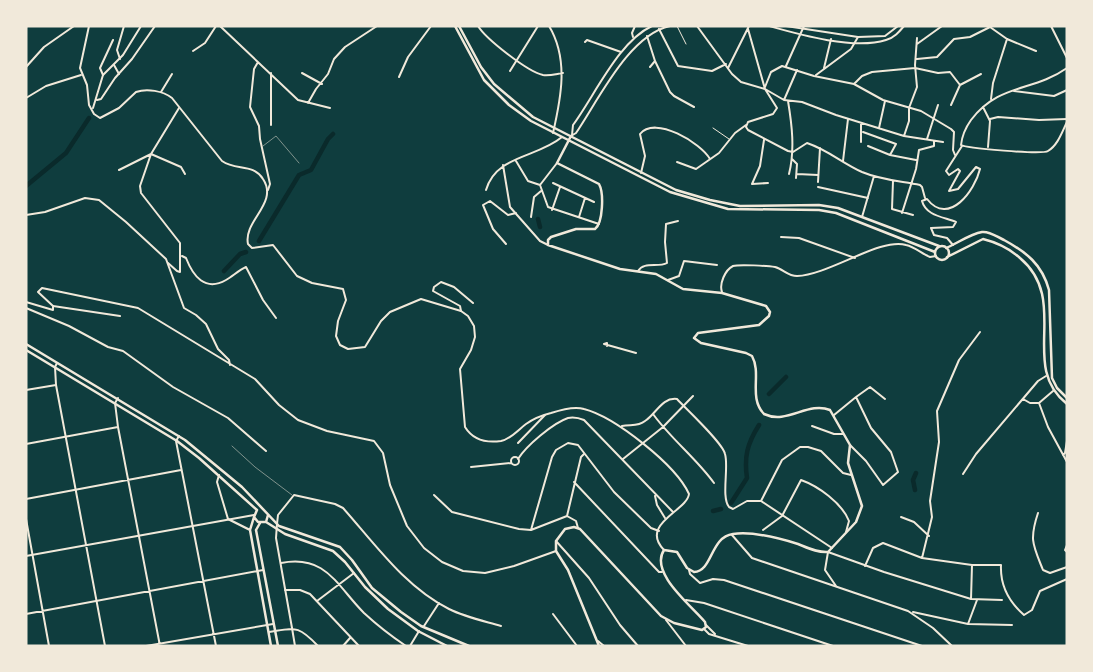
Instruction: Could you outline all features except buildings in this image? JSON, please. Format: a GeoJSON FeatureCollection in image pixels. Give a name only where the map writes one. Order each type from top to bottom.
{"type":"FeatureCollection","features":[{"type":"Feature","properties":{"kind":"main road"},"geometry":{"type":"LineString","coordinates":[[455,26],[474,64],[490,87],[531,121],[670,192],[728,209],[819,210],[836,213],[935,252]]}},
{"type":"Feature","properties":{"kind":"main road"},"geometry":{"type":"LineString","coordinates":[[459,26],[481,67],[494,84],[533,117],[641,173],[690,195],[728,204],[819,204],[862,216],[946,248],[978,233],[987,232],[1023,250],[1034,260],[1046,281],[1048,290],[1051,373],[1054,383],[1067,398]]}},
{"type":"Feature","properties":{"kind":"main road"},"geometry":{"type":"LineString","coordinates":[[571,136],[557,163],[599,184],[602,192],[599,224],[595,229],[576,229],[551,237],[548,240],[548,245],[620,269],[652,273],[683,289],[722,293],[766,306],[770,312],[769,318],[759,325],[698,333],[694,336],[695,340],[752,356],[756,368],[754,390],[760,409],[764,414],[783,417],[822,408],[830,410],[850,446],[848,463],[861,498],[862,506],[859,517],[828,552],[820,552],[762,536],[731,534],[717,543],[703,568],[698,572],[689,570],[677,552],[664,550],[661,560],[662,572],[706,625],[704,629],[666,620],[578,528],[565,529],[556,541],[556,551],[568,570],[599,646]]}},
{"type":"Feature","properties":{"kind":"main road"},"geometry":{"type":"LineString","coordinates":[[935,252],[936,256],[941,260],[983,239],[1016,255],[1029,266],[1043,292],[1044,367],[1046,376],[1053,391],[1067,403]]}},
{"type":"Feature","properties":{"kind":"main road"},"geometry":{"type":"LineString","coordinates":[[935,252],[940,246]]}},
{"type":"Feature","properties":{"kind":"main road"},"geometry":{"type":"LineString","coordinates":[[946,248],[948,251],[947,257]]}},
{"type":"Feature","properties":{"kind":"main road"},"geometry":{"type":"LineString","coordinates":[[26,344],[179,436],[210,459],[266,511],[277,524],[286,530],[340,547],[377,593],[424,626],[470,646]]}},
{"type":"Feature","properties":{"kind":"main road"},"geometry":{"type":"LineString","coordinates":[[26,350],[176,441],[206,464],[258,510],[266,511]]}},
{"type":"Feature","properties":{"kind":"main road"},"geometry":{"type":"LineString","coordinates":[[1050,385],[1054,383]]}},
{"type":"Feature","properties":{"kind":"main road"},"geometry":{"type":"LineString","coordinates":[[206,464],[210,459]]}},
{"type":"Feature","properties":{"kind":"main road"},"geometry":{"type":"LineString","coordinates":[[258,510],[250,530],[271,646]]}},
{"type":"Feature","properties":{"kind":"main road"},"geometry":{"type":"LineString","coordinates":[[266,522],[268,515]]}},
{"type":"Feature","properties":{"kind":"main road"},"geometry":{"type":"LineString","coordinates":[[254,516],[260,523]]}},
{"type":"Feature","properties":{"kind":"main road"},"geometry":{"type":"LineString","coordinates":[[228,519],[250,530]]}},
{"type":"Feature","properties":{"kind":"main road"},"geometry":{"type":"LineString","coordinates":[[260,523],[266,522],[276,529],[333,551],[388,609],[418,631],[447,646]]}},
{"type":"Feature","properties":{"kind":"main road"},"geometry":{"type":"LineString","coordinates":[[260,523],[256,530],[278,646]]}},
{"type":"Feature","properties":{"kind":"main road"},"geometry":{"type":"LineString","coordinates":[[418,631],[424,626]]}},
{"type":"Feature","properties":{"kind":"street"},"geometry":{"type":"LineString","coordinates":[[26,67],[44,47],[74,26]]}},
{"type":"Feature","properties":{"kind":"street"},"geometry":{"type":"LineString","coordinates":[[89,26],[82,52],[81,75],[87,85],[89,105],[93,108],[95,115],[105,117],[141,90],[161,92],[172,98],[222,161],[233,168],[251,168],[257,171],[268,190]]}},
{"type":"Feature","properties":{"kind":"street"},"geometry":{"type":"LineString","coordinates":[[120,58],[117,50],[124,26]]}},
{"type":"Feature","properties":{"kind":"street"},"geometry":{"type":"LineString","coordinates":[[93,108],[97,100],[103,75],[120,58],[141,26]]}},
{"type":"Feature","properties":{"kind":"street"},"geometry":{"type":"LineString","coordinates":[[97,100],[100,99],[132,59],[155,26]]}},
{"type":"Feature","properties":{"kind":"street"},"geometry":{"type":"LineString","coordinates":[[193,51],[205,43],[216,26]]}},
{"type":"Feature","properties":{"kind":"street"},"geometry":{"type":"LineString","coordinates":[[220,26],[298,100],[330,108]]}},
{"type":"Feature","properties":{"kind":"street"},"geometry":{"type":"LineString","coordinates":[[308,103],[316,89],[322,84],[334,59],[345,47],[377,26]]}},
{"type":"Feature","properties":{"kind":"street"},"geometry":{"type":"LineString","coordinates":[[399,76],[408,57],[431,26]]}},
{"type":"Feature","properties":{"kind":"street"},"geometry":{"type":"LineString","coordinates":[[478,26],[488,40],[542,74],[562,73]]}},
{"type":"Feature","properties":{"kind":"street"},"geometry":{"type":"LineString","coordinates":[[510,70],[538,26]]}},
{"type":"Feature","properties":{"kind":"street"},"geometry":{"type":"LineString","coordinates":[[549,26],[558,50],[562,73],[553,133]]}},
{"type":"Feature","properties":{"kind":"street"},"geometry":{"type":"LineString","coordinates":[[634,37],[632,33],[635,26]]}},
{"type":"Feature","properties":{"kind":"street"},"geometry":{"type":"LineString","coordinates":[[571,136],[573,125],[621,52],[634,37],[652,26]]}},
{"type":"Feature","properties":{"kind":"street"},"geometry":{"type":"LineString","coordinates":[[571,136],[576,133],[627,56],[647,36],[659,29],[670,26]]}},
{"type":"Feature","properties":{"kind":"street"},"geometry":{"type":"LineString","coordinates":[[677,26],[686,44]]}},
{"type":"Feature","properties":{"kind":"street"},"geometry":{"type":"LineString","coordinates":[[697,26],[728,68],[741,82],[765,89],[784,100],[802,102],[848,119],[904,136],[943,142]]}},
{"type":"Feature","properties":{"kind":"street"},"geometry":{"type":"LineString","coordinates":[[769,26],[802,35],[856,43],[887,40],[904,26]]}},
{"type":"Feature","properties":{"kind":"street"},"geometry":{"type":"LineString","coordinates":[[786,26],[858,37],[885,36],[898,26]]}},
{"type":"Feature","properties":{"kind":"street"},"geometry":{"type":"LineString","coordinates":[[918,44],[942,26]]}},
{"type":"Feature","properties":{"kind":"street"},"geometry":{"type":"LineString","coordinates":[[1051,26],[1067,58]]}},
{"type":"Feature","properties":{"kind":"street"},"geometry":{"type":"LineString","coordinates":[[728,68],[748,27]]}},
{"type":"Feature","properties":{"kind":"street"},"geometry":{"type":"LineString","coordinates":[[677,162],[696,169],[710,159],[735,133],[750,121],[776,113],[776,104],[765,89],[748,27]]}},
{"type":"Feature","properties":{"kind":"street"},"geometry":{"type":"LineString","coordinates":[[917,59],[937,57],[954,39],[970,37],[990,27],[1007,39],[1036,52]]}},
{"type":"Feature","properties":{"kind":"street"},"geometry":{"type":"LineString","coordinates":[[786,66],[802,35],[803,28]]}},
{"type":"Feature","properties":{"kind":"street"},"geometry":{"type":"LineString","coordinates":[[659,29],[678,66],[712,71],[726,64]]}},
{"type":"Feature","properties":{"kind":"street"},"geometry":{"type":"LineString","coordinates":[[647,36],[655,61],[674,96],[694,107]]}},
{"type":"Feature","properties":{"kind":"street"},"geometry":{"type":"LineString","coordinates":[[815,76],[851,49],[858,37]]}},
{"type":"Feature","properties":{"kind":"street"},"geometry":{"type":"LineString","coordinates":[[904,136],[909,121],[909,108],[917,87],[915,68],[917,38]]}},
{"type":"Feature","properties":{"kind":"street"},"geometry":{"type":"LineString","coordinates":[[824,68],[831,39]]}},
{"type":"Feature","properties":{"kind":"street"},"geometry":{"type":"LineString","coordinates":[[991,99],[993,83],[1007,39]]}},
{"type":"Feature","properties":{"kind":"street"},"geometry":{"type":"LineString","coordinates":[[103,75],[100,68],[113,40]]}},
{"type":"Feature","properties":{"kind":"street"},"geometry":{"type":"LineString","coordinates":[[586,42],[587,40],[621,52]]}},
{"type":"Feature","properties":{"kind":"street"},"geometry":{"type":"LineString","coordinates":[[650,67],[655,61]]}},
{"type":"Feature","properties":{"kind":"street"},"geometry":{"type":"LineString","coordinates":[[258,62],[254,69],[250,107],[258,122],[261,147],[270,184],[259,215],[249,231],[248,244],[252,248],[273,245],[297,276],[312,283],[344,289],[346,300],[339,314],[336,332],[337,341],[343,348],[353,350],[365,347],[385,317],[415,301],[425,299],[461,310]]}},
{"type":"Feature","properties":{"kind":"street"},"geometry":{"type":"LineString","coordinates":[[113,65],[119,74]]}},
{"type":"Feature","properties":{"kind":"street"},"geometry":{"type":"LineString","coordinates":[[765,89],[771,72],[778,66],[786,66],[815,76],[854,84],[885,101],[933,118],[954,132],[953,150],[955,155]]}},
{"type":"Feature","properties":{"kind":"street"},"geometry":{"type":"LineString","coordinates":[[854,84],[862,76],[872,72],[915,68],[938,73],[950,72],[960,85]]}},
{"type":"Feature","properties":{"kind":"street"},"geometry":{"type":"LineString","coordinates":[[792,152],[807,143],[874,176],[893,182],[911,183],[922,187],[925,198],[933,206],[948,207],[959,204],[969,193],[980,168],[976,167],[958,189],[950,192],[949,189],[960,171],[958,169],[949,175],[946,173],[947,168],[962,146],[962,139],[968,124],[991,99],[1051,78],[1067,68]]}},
{"type":"Feature","properties":{"kind":"street"},"geometry":{"type":"LineString","coordinates":[[784,100],[797,70]]}},
{"type":"Feature","properties":{"kind":"street"},"geometry":{"type":"LineString","coordinates":[[271,73],[271,125]]}},
{"type":"Feature","properties":{"kind":"street"},"geometry":{"type":"LineString","coordinates":[[302,73],[322,84]]}},
{"type":"Feature","properties":{"kind":"street"},"geometry":{"type":"LineString","coordinates":[[161,92],[172,74]]}},
{"type":"Feature","properties":{"kind":"street"},"geometry":{"type":"LineString","coordinates":[[951,105],[960,85],[981,74]]}},
{"type":"Feature","properties":{"kind":"street"},"geometry":{"type":"LineString","coordinates":[[26,98],[46,86],[81,75]]}},
{"type":"Feature","properties":{"kind":"street"},"geometry":{"type":"LineString","coordinates":[[1013,90],[1023,93],[1054,96],[1067,90]]}},
{"type":"Feature","properties":{"kind":"street"},"geometry":{"type":"LineString","coordinates":[[788,101],[792,130],[792,159],[789,174]]}},
{"type":"Feature","properties":{"kind":"street"},"geometry":{"type":"LineString","coordinates":[[879,128],[885,101]]}},
{"type":"Feature","properties":{"kind":"street"},"geometry":{"type":"LineString","coordinates":[[927,139],[938,105]]}},
{"type":"Feature","properties":{"kind":"street"},"geometry":{"type":"LineString","coordinates":[[983,107],[990,118],[988,148]]}},
{"type":"Feature","properties":{"kind":"street"},"geometry":{"type":"LineString","coordinates":[[26,215],[45,212],[85,198],[96,199],[126,222],[179,272],[182,248],[177,237],[144,197],[140,186],[151,154],[179,108]]}},
{"type":"Feature","properties":{"kind":"street"},"geometry":{"type":"LineString","coordinates":[[962,146],[1032,154],[1048,152],[1054,146],[1067,121],[990,118]]}},
{"type":"Feature","properties":{"kind":"street"},"geometry":{"type":"LineString","coordinates":[[843,162],[848,119]]}},
{"type":"Feature","properties":{"kind":"street"},"geometry":{"type":"LineString","coordinates":[[861,123],[863,132],[861,142]]}},
{"type":"Feature","properties":{"kind":"street"},"geometry":{"type":"LineString","coordinates":[[746,125],[750,132],[792,152]]}},
{"type":"Feature","properties":{"kind":"street"},"geometry":{"type":"LineString","coordinates":[[641,173],[644,156],[639,138],[641,131],[656,128],[676,133],[692,141],[710,159]]}},
{"type":"Feature","properties":{"kind":"street"},"geometry":{"type":"LineString","coordinates":[[713,128],[730,140]]}},
{"type":"Feature","properties":{"kind":"street"},"geometry":{"type":"LineString","coordinates":[[863,132],[896,144],[890,155]]}},
{"type":"Feature","properties":{"kind":"street"},"geometry":{"type":"LineString","coordinates":[[486,190],[490,178],[503,166],[552,145],[562,137]]}},
{"type":"Feature","properties":{"kind":"street"},"geometry":{"type":"LineString","coordinates":[[764,140],[760,166],[752,184],[768,183]]}},
{"type":"Feature","properties":{"kind":"street"},"geometry":{"type":"LineString","coordinates":[[902,212],[919,150],[934,146],[934,140]]}},
{"type":"Feature","properties":{"kind":"street"},"geometry":{"type":"LineString","coordinates":[[868,146],[890,155],[917,160]]}},
{"type":"Feature","properties":{"kind":"street"},"geometry":{"type":"LineString","coordinates":[[818,182],[820,148]]}},
{"type":"Feature","properties":{"kind":"street"},"geometry":{"type":"LineString","coordinates":[[119,170],[147,154],[151,154],[181,167],[185,174]]}},
{"type":"Feature","properties":{"kind":"street"},"geometry":{"type":"LineString","coordinates":[[792,159],[797,164],[797,176],[818,175]]}},
{"type":"Feature","properties":{"kind":"street"},"geometry":{"type":"LineString","coordinates":[[516,161],[528,181],[540,185]]}},
{"type":"Feature","properties":{"kind":"street"},"geometry":{"type":"LineString","coordinates":[[557,163],[540,185],[547,205],[552,210],[599,224]]}},
{"type":"Feature","properties":{"kind":"street"},"geometry":{"type":"LineString","coordinates":[[503,166],[510,207],[540,241],[548,245]]}},
{"type":"Feature","properties":{"kind":"street"},"geometry":{"type":"LineString","coordinates":[[862,216],[874,176]]}},
{"type":"Feature","properties":{"kind":"street"},"geometry":{"type":"LineString","coordinates":[[893,182],[892,209],[913,215]]}},
{"type":"Feature","properties":{"kind":"street"},"geometry":{"type":"LineString","coordinates":[[553,183],[594,202]]}},
{"type":"Feature","properties":{"kind":"street"},"geometry":{"type":"LineString","coordinates":[[552,210],[560,187]]}},
{"type":"Feature","properties":{"kind":"street"},"geometry":{"type":"LineString","coordinates":[[818,187],[868,198]]}},
{"type":"Feature","properties":{"kind":"street"},"geometry":{"type":"LineString","coordinates":[[531,217],[534,197],[541,191]]}},
{"type":"Feature","properties":{"kind":"street"},"geometry":{"type":"LineString","coordinates":[[578,218],[585,198]]}},
{"type":"Feature","properties":{"kind":"street"},"geometry":{"type":"LineString","coordinates":[[925,198],[923,203],[927,209],[940,218],[956,223],[953,227],[931,228],[934,235],[947,238],[952,245]]}},
{"type":"Feature","properties":{"kind":"street"},"geometry":{"type":"LineString","coordinates":[[506,244],[493,229],[483,206],[490,201],[496,204],[505,214],[510,216],[516,212]]}},
{"type":"Feature","properties":{"kind":"street"},"geometry":{"type":"LineString","coordinates":[[638,271],[644,266],[664,266],[667,264],[666,224],[678,221]]}},
{"type":"Feature","properties":{"kind":"street"},"geometry":{"type":"LineString","coordinates":[[781,237],[799,238],[855,258]]}},
{"type":"Feature","properties":{"kind":"street"},"geometry":{"type":"LineString","coordinates":[[722,293],[721,288],[724,277],[730,268],[736,265],[776,267],[789,274],[799,276],[835,266],[893,244],[907,245],[930,258],[936,256]]}},
{"type":"Feature","properties":{"kind":"street"},"geometry":{"type":"LineString","coordinates":[[182,256],[186,258],[196,278],[209,284],[224,281],[246,267],[263,300],[276,318]]}},
{"type":"Feature","properties":{"kind":"street"},"geometry":{"type":"LineString","coordinates":[[668,280],[679,276],[684,261],[717,265]]}},
{"type":"Feature","properties":{"kind":"street"},"geometry":{"type":"LineString","coordinates":[[168,263],[184,308],[196,314],[206,324],[218,349],[229,360],[230,365]]}},
{"type":"Feature","properties":{"kind":"street"},"geometry":{"type":"LineString","coordinates":[[473,303],[447,283],[441,282],[434,287],[433,292],[460,306],[461,310],[470,320],[474,332],[471,350],[460,369],[464,417],[468,431],[478,439],[503,441],[527,424],[544,415],[572,408],[585,409],[621,427],[642,443],[682,482],[686,489],[688,499],[664,518],[659,531],[660,544],[664,550]]}},
{"type":"Feature","properties":{"kind":"street"},"geometry":{"type":"LineString","coordinates":[[120,316],[53,306],[39,293],[38,289],[42,288],[135,307],[255,379],[291,415],[304,423],[327,432],[370,440],[377,444],[383,452],[392,490],[407,526],[424,548],[442,562],[463,571],[485,573],[514,566],[556,551]]}},
{"type":"Feature","properties":{"kind":"street"},"geometry":{"type":"LineString","coordinates":[[26,302],[50,311],[53,310],[53,306]]}},
{"type":"Feature","properties":{"kind":"street"},"geometry":{"type":"LineString","coordinates":[[26,308],[127,354],[173,387],[228,418],[266,451]]}},
{"type":"Feature","properties":{"kind":"street"},"geometry":{"type":"LineString","coordinates":[[922,558],[932,517],[932,487],[939,442],[937,411],[959,360],[980,332]]}},
{"type":"Feature","properties":{"kind":"street"},"geometry":{"type":"LineString","coordinates":[[607,346],[636,353]]}},
{"type":"Feature","properties":{"kind":"street"},"geometry":{"type":"LineString","coordinates":[[58,362],[55,366],[56,385],[105,646]]}},
{"type":"Feature","properties":{"kind":"street"},"geometry":{"type":"LineString","coordinates":[[964,474],[976,454],[1038,381],[1046,376]]}},
{"type":"Feature","properties":{"kind":"street"},"geometry":{"type":"LineString","coordinates":[[26,390],[56,385]]}},
{"type":"Feature","properties":{"kind":"street"},"geometry":{"type":"LineString","coordinates":[[834,415],[870,387],[885,399]]}},
{"type":"Feature","properties":{"kind":"street"},"geometry":{"type":"LineString","coordinates":[[1024,399],[1030,403],[1039,403],[1053,391]]}},
{"type":"Feature","properties":{"kind":"street"},"geometry":{"type":"LineString","coordinates":[[622,460],[663,427],[693,396]]}},
{"type":"Feature","properties":{"kind":"street"},"geometry":{"type":"LineString","coordinates":[[850,446],[866,461],[884,486],[897,474],[898,469],[891,452],[871,428],[856,397]]}},
{"type":"Feature","properties":{"kind":"street"},"geometry":{"type":"LineString","coordinates":[[118,398],[115,403],[118,427],[160,644]]}},
{"type":"Feature","properties":{"kind":"street"},"geometry":{"type":"LineString","coordinates":[[621,427],[640,425],[671,399],[677,399],[725,452],[727,506],[734,509],[747,501],[761,501],[832,548]]}},
{"type":"Feature","properties":{"kind":"street"},"geometry":{"type":"LineString","coordinates":[[1039,403],[1067,462]]}},
{"type":"Feature","properties":{"kind":"street"},"geometry":{"type":"LineString","coordinates":[[653,414],[714,484]]}},
{"type":"Feature","properties":{"kind":"street"},"geometry":{"type":"LineString","coordinates":[[518,443],[544,415]]}},
{"type":"Feature","properties":{"kind":"street"},"geometry":{"type":"LineString","coordinates":[[471,467],[511,463],[516,465],[518,459],[539,437],[565,419],[574,418],[590,424],[673,512]]}},
{"type":"Feature","properties":{"kind":"street"},"geometry":{"type":"LineString","coordinates":[[812,426],[834,434],[844,434]]}},
{"type":"Feature","properties":{"kind":"street"},"geometry":{"type":"LineString","coordinates":[[26,444],[118,427]]}},
{"type":"Feature","properties":{"kind":"street"},"geometry":{"type":"LineString","coordinates":[[179,436],[176,441],[216,646]]}},
{"type":"Feature","properties":{"kind":"street"},"geometry":{"type":"LineString","coordinates":[[1063,455],[1067,442]]}},
{"type":"Feature","properties":{"kind":"street"},"geometry":{"type":"LineString","coordinates":[[531,530],[556,450],[565,444],[575,444],[614,492],[651,528],[659,531]]}},
{"type":"Feature","properties":{"kind":"street"},"geometry":{"type":"LineString","coordinates":[[761,501],[782,460],[800,447],[807,447],[821,452],[843,473],[851,475]]}},
{"type":"Feature","properties":{"kind":"street"},"geometry":{"type":"LineString","coordinates":[[567,516],[574,482],[581,457],[584,454]]}},
{"type":"Feature","properties":{"kind":"street"},"geometry":{"type":"LineString","coordinates":[[511,463],[513,458],[518,459]]}},
{"type":"Feature","properties":{"kind":"street"},"geometry":{"type":"LineString","coordinates":[[26,500],[182,470]]}},
{"type":"Feature","properties":{"kind":"street"},"geometry":{"type":"LineString","coordinates":[[219,475],[217,482],[228,519]]}},
{"type":"Feature","properties":{"kind":"street"},"geometry":{"type":"LineString","coordinates":[[763,530],[782,516],[801,480],[815,485],[843,511],[849,521],[845,534]]}},
{"type":"Feature","properties":{"kind":"street"},"geometry":{"type":"LineString","coordinates":[[1067,481],[1067,527]]}},
{"type":"Feature","properties":{"kind":"street"},"geometry":{"type":"LineString","coordinates":[[574,482],[639,553],[659,572],[662,572]]}},
{"type":"Feature","properties":{"kind":"street"},"geometry":{"type":"LineString","coordinates":[[434,495],[452,512],[480,521],[531,530],[567,516]]}},
{"type":"Feature","properties":{"kind":"street"},"geometry":{"type":"LineString","coordinates":[[656,495],[656,505],[664,518]]}},
{"type":"Feature","properties":{"kind":"street"},"geometry":{"type":"LineString","coordinates":[[296,646],[276,529],[278,515],[294,496],[335,504],[342,508],[393,566],[440,604],[451,610],[501,626]]}},
{"type":"Feature","properties":{"kind":"street"},"geometry":{"type":"LineString","coordinates":[[1038,513],[1032,530],[1031,542],[1043,570],[1050,573],[1067,567]]}},
{"type":"Feature","properties":{"kind":"street"},"geometry":{"type":"LineString","coordinates":[[26,556],[228,519],[254,516]]}},
{"type":"Feature","properties":{"kind":"street"},"geometry":{"type":"LineString","coordinates":[[567,516],[576,522],[578,528]]}},
{"type":"Feature","properties":{"kind":"street"},"geometry":{"type":"LineString","coordinates":[[901,517],[914,522],[928,536]]}},
{"type":"Feature","properties":{"kind":"street"},"geometry":{"type":"LineString","coordinates":[[26,519],[49,646]]}},
{"type":"Feature","properties":{"kind":"street"},"geometry":{"type":"LineString","coordinates":[[731,534],[752,558],[816,581],[912,612],[968,624],[1012,625]]}},
{"type":"Feature","properties":{"kind":"street"},"geometry":{"type":"LineString","coordinates":[[556,541],[589,578],[620,626],[638,646]]}},
{"type":"Feature","properties":{"kind":"street"},"geometry":{"type":"LineString","coordinates":[[865,566],[873,548],[880,543],[894,546],[922,558],[972,565],[1002,565],[1001,570],[1008,598],[1024,616],[1032,610],[1040,591],[1067,579]]}},
{"type":"Feature","properties":{"kind":"street"},"geometry":{"type":"LineString","coordinates":[[1067,545],[1065,549],[1067,552]]}},
{"type":"Feature","properties":{"kind":"street"},"geometry":{"type":"LineString","coordinates":[[836,586],[824,570],[828,552],[865,566],[971,599],[1002,600]]}},
{"type":"Feature","properties":{"kind":"street"},"geometry":{"type":"LineString","coordinates":[[281,563],[295,562],[316,566],[331,574],[364,613],[406,646]]}},
{"type":"Feature","properties":{"kind":"street"},"geometry":{"type":"LineString","coordinates":[[971,599],[972,565]]}},
{"type":"Feature","properties":{"kind":"street"},"geometry":{"type":"LineString","coordinates":[[26,614],[263,570]]}},
{"type":"Feature","properties":{"kind":"street"},"geometry":{"type":"LineString","coordinates":[[689,570],[690,574],[700,583],[713,579],[724,580],[922,646]]}},
{"type":"Feature","properties":{"kind":"street"},"geometry":{"type":"LineString","coordinates":[[317,601],[354,573]]}},
{"type":"Feature","properties":{"kind":"street"},"geometry":{"type":"LineString","coordinates":[[285,590],[305,591],[317,601],[359,646]]}},
{"type":"Feature","properties":{"kind":"street"},"geometry":{"type":"LineString","coordinates":[[686,600],[704,603],[833,646]]}},
{"type":"Feature","properties":{"kind":"street"},"geometry":{"type":"LineString","coordinates":[[968,624],[977,600]]}},
{"type":"Feature","properties":{"kind":"street"},"geometry":{"type":"LineString","coordinates":[[424,626],[440,604]]}},
{"type":"Feature","properties":{"kind":"street"},"geometry":{"type":"LineString","coordinates":[[912,612],[952,646]]}},
{"type":"Feature","properties":{"kind":"street"},"geometry":{"type":"LineString","coordinates":[[553,614],[577,646]]}},
{"type":"Feature","properties":{"kind":"street"},"geometry":{"type":"LineString","coordinates":[[666,620],[686,646]]}},
{"type":"Feature","properties":{"kind":"street"},"geometry":{"type":"LineString","coordinates":[[146,646],[274,624]]}},
{"type":"Feature","properties":{"kind":"street"},"geometry":{"type":"LineString","coordinates":[[706,625],[715,634]]}},
{"type":"Feature","properties":{"kind":"street"},"geometry":{"type":"LineString","coordinates":[[268,632],[292,628],[305,632],[318,646]]}},
{"type":"Feature","properties":{"kind":"street"},"geometry":{"type":"LineString","coordinates":[[704,629],[709,634],[715,634],[748,646]]}},
{"type":"Feature","properties":{"kind":"street"},"geometry":{"type":"LineString","coordinates":[[410,646],[418,631]]}},
{"type":"Feature","properties":{"kind":"street"},"geometry":{"type":"LineString","coordinates":[[343,646],[350,638]]}},
{"type":"Feature","properties":{"kind":"street"},"geometry":{"type":"LineString","coordinates":[[596,640],[604,646]]}},
{"type":"Feature","properties":{"kind":"lane"},"geometry":{"type":"LineString","coordinates":[[261,147],[276,136],[299,163]]}},
{"type":"Feature","properties":{"kind":"lane"},"geometry":{"type":"LineString","coordinates":[[232,446],[255,467],[294,496]]}},
{"type":"Feature","properties":{"kind":"waterway"},"geometry":{"type":"LineString","coordinates":[[26,186],[66,153],[89,118]]}},
{"type":"Feature","properties":{"kind":"waterway"},"geometry":{"type":"LineString","coordinates":[[259,241],[299,175],[311,170],[328,139],[333,134]]}},
{"type":"Feature","properties":{"kind":"waterway"},"geometry":{"type":"LineString","coordinates":[[538,219],[540,227]]}},
{"type":"Feature","properties":{"kind":"waterway"},"geometry":{"type":"LineString","coordinates":[[224,271],[240,254],[246,252]]}},
{"type":"Feature","properties":{"kind":"waterway"},"geometry":{"type":"LineString","coordinates":[[769,394],[786,377]]}},
{"type":"Feature","properties":{"kind":"waterway"},"geometry":{"type":"LineString","coordinates":[[731,503],[747,478],[747,451],[759,425]]}},
{"type":"Feature","properties":{"kind":"waterway"},"geometry":{"type":"LineString","coordinates":[[915,490],[913,480],[916,473]]}},
{"type":"Feature","properties":{"kind":"waterway"},"geometry":{"type":"LineString","coordinates":[[713,511],[721,509]]}}]}
